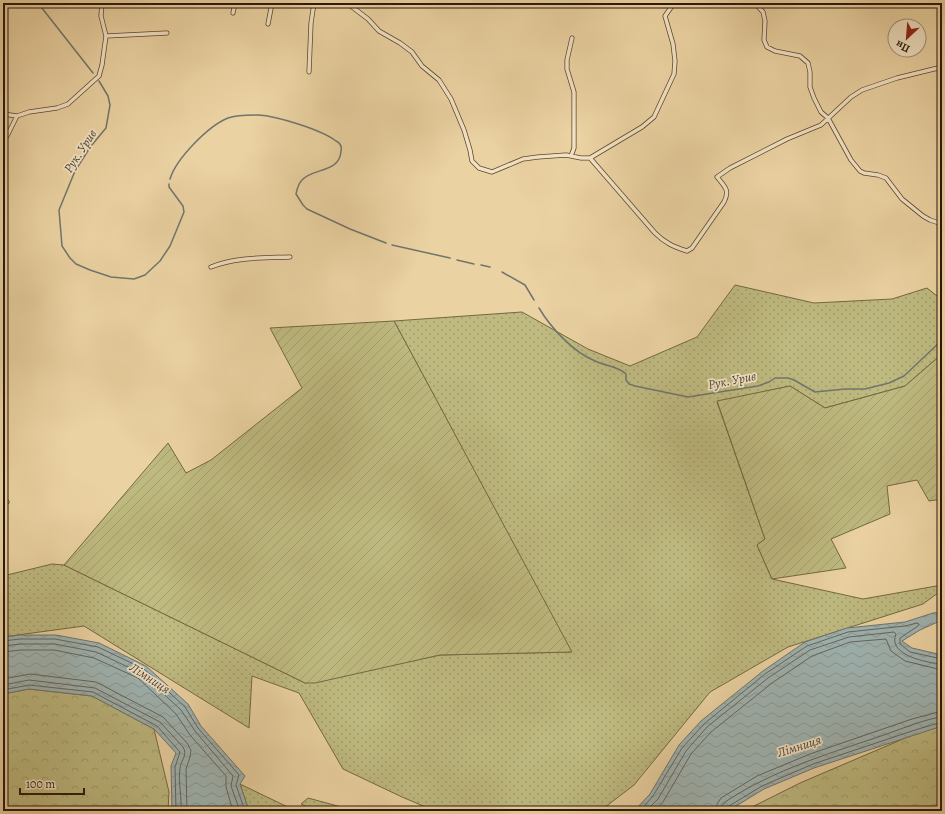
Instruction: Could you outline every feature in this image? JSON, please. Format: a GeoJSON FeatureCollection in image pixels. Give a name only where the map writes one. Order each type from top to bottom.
{"type":"FeatureCollection","features":[{"type":"Feature","properties":{"kind":"street"},"geometry":{"type":"LineString","coordinates":[[3,114],[17,116],[29,112],[57,108],[68,104],[99,76],[106,36],[101,16],[102,3]]}},
{"type":"Feature","properties":{"kind":"street"},"geometry":{"type":"LineString","coordinates":[[233,13],[235,3]]}},
{"type":"Feature","properties":{"kind":"street"},"geometry":{"type":"LineString","coordinates":[[268,24],[272,3]]}},
{"type":"Feature","properties":{"kind":"street"},"geometry":{"type":"LineString","coordinates":[[309,72],[311,23],[314,3]]}},
{"type":"Feature","properties":{"kind":"street"},"geometry":{"type":"LineString","coordinates":[[347,3],[368,19],[379,31],[412,52],[422,66],[439,80],[451,99],[464,130],[472,161],[479,168],[492,172],[523,159],[552,156],[590,158],[642,127],[654,117],[674,74],[675,61],[673,44],[665,16],[672,6],[677,3]]}},
{"type":"Feature","properties":{"kind":"street"},"geometry":{"type":"LineString","coordinates":[[755,3],[763,12],[765,21],[764,40],[767,47],[774,51],[800,56],[808,63],[810,72],[810,87],[814,98],[821,112],[828,118],[851,160],[860,171],[886,178],[902,199],[930,220],[942,224]]}},
{"type":"Feature","properties":{"kind":"street"},"geometry":{"type":"LineString","coordinates":[[106,36],[167,33]]}},
{"type":"Feature","properties":{"kind":"street"},"geometry":{"type":"LineString","coordinates":[[571,156],[574,148],[574,92],[567,69],[567,60],[572,38]]}},
{"type":"Feature","properties":{"kind":"street"},"geometry":{"type":"LineString","coordinates":[[590,158],[662,240],[672,247],[687,251],[692,248],[724,202],[727,195],[726,188],[717,176],[787,139],[821,125],[851,97],[862,90],[897,78],[942,67]]}},
{"type":"Feature","properties":{"kind":"street"},"geometry":{"type":"LineString","coordinates":[[3,141],[17,116]]}},
{"type":"Feature","properties":{"kind":"street"},"geometry":{"type":"LineString","coordinates":[[211,267],[238,259],[290,257]]}},
{"type":"Feature","properties":{"kind":"street"},"geometry":{"type":"LineString","coordinates":[[3,498],[7,502]]}},
{"type":"Feature","properties":{"kind":"green space"},"geometry":{"type":"Polygon","coordinates":[[[735,285],[814,303],[892,299],[927,288],[942,300],[942,354],[905,386],[825,408],[790,386],[717,402],[765,539],[757,545],[772,579],[863,599],[942,585],[942,590],[923,604],[788,647],[710,692],[634,785],[600,811],[435,811],[343,769],[299,693],[252,676],[249,728],[84,626],[3,637],[3,576],[52,564],[64,565],[305,683],[440,655],[571,652],[394,321],[522,312],[588,349],[630,366],[697,337],[735,285]]]}},
{"type":"Feature","properties":{"kind":"green space"},"geometry":{"type":"Polygon","coordinates":[[[394,321],[572,652],[440,655],[315,683],[305,683],[64,565],[168,443],[186,473],[211,460],[302,388],[270,328],[394,321]]]}},
{"type":"Feature","properties":{"kind":"green space"},"geometry":{"type":"Polygon","coordinates":[[[942,354],[942,499],[929,501],[917,480],[887,486],[890,514],[831,539],[846,568],[772,579],[757,545],[765,539],[717,401],[790,386],[825,408],[905,386],[942,354]]]}},
{"type":"Feature","properties":{"kind":"green space"},"geometry":{"type":"Polygon","coordinates":[[[29,689],[92,696],[154,729],[169,792],[168,811],[142,811],[133,807],[102,811],[3,811],[3,694],[29,689]]]}},
{"type":"Feature","properties":{"kind":"green space"},"geometry":{"type":"Polygon","coordinates":[[[942,726],[942,806],[877,808],[860,811],[744,811],[800,783],[917,733],[942,726]]]}},
{"type":"Feature","properties":{"kind":"green space"},"geometry":{"type":"Polygon","coordinates":[[[240,784],[296,811],[249,811],[240,784]]]}},
{"type":"Feature","properties":{"kind":"green space"},"geometry":{"type":"Polygon","coordinates":[[[308,798],[356,811],[316,811],[301,804],[308,798]]]}},
{"type":"Feature","properties":{"kind":"water","name":"Лімниця"},"geometry":{"type":"Polygon","coordinates":[[[942,612],[942,620],[920,630],[902,641],[912,648],[942,655],[942,726],[814,768],[764,789],[728,811],[634,811],[650,794],[679,745],[701,721],[763,671],[805,642],[847,628],[905,622],[933,613],[942,612]]]}},
{"type":"Feature","properties":{"kind":"water","name":"Лімниця"},"geometry":{"type":"Polygon","coordinates":[[[20,635],[56,635],[99,643],[146,666],[188,704],[201,726],[245,776],[240,784],[249,811],[172,811],[171,766],[176,753],[154,729],[92,696],[29,689],[3,694],[3,637],[20,635]]]}},
{"type":"Feature","properties":{"kind":"waterway","name":"Рук. Урив"},"geometry":{"type":"LineString","coordinates":[[38,3],[93,73]]}},
{"type":"Feature","properties":{"kind":"waterway","name":"Рук. Урив"},"geometry":{"type":"LineString","coordinates":[[99,81],[108,96],[110,105],[106,128],[91,146],[75,171],[59,210],[62,246],[70,258],[76,264],[111,277],[134,279],[145,275],[160,261],[170,246],[184,212],[183,206],[169,187],[169,184]]}},
{"type":"Feature","properties":{"kind":"waterway","name":"Рук. Урив"},"geometry":{"type":"LineString","coordinates":[[170,179],[179,162],[194,144],[211,128],[228,118],[258,115],[287,121],[321,132],[339,143],[341,148],[339,158],[336,163],[331,167],[307,176],[302,180],[297,188],[296,194],[303,205],[307,209],[350,229],[386,243]]}},
{"type":"Feature","properties":{"kind":"waterway","name":"Рук. Урив"},"geometry":{"type":"LineString","coordinates":[[392,245],[450,258]]}},
{"type":"Feature","properties":{"kind":"waterway","name":"Рук. Урив"},"geometry":{"type":"LineString","coordinates":[[457,260],[474,264]]}},
{"type":"Feature","properties":{"kind":"waterway","name":"Рук. Урив"},"geometry":{"type":"LineString","coordinates":[[481,265],[490,267]]}},
{"type":"Feature","properties":{"kind":"waterway","name":"Рук. Урив"},"geometry":{"type":"LineString","coordinates":[[502,272],[525,285],[534,300]]}},
{"type":"Feature","properties":{"kind":"waterway","name":"Рук. Урив"},"geometry":{"type":"LineString","coordinates":[[539,308],[556,331],[571,346],[599,363],[623,371],[626,374],[626,380],[629,384],[688,397],[758,386],[775,378],[788,378],[794,380],[815,392],[865,389],[889,383],[904,376],[942,340]]}}]}
